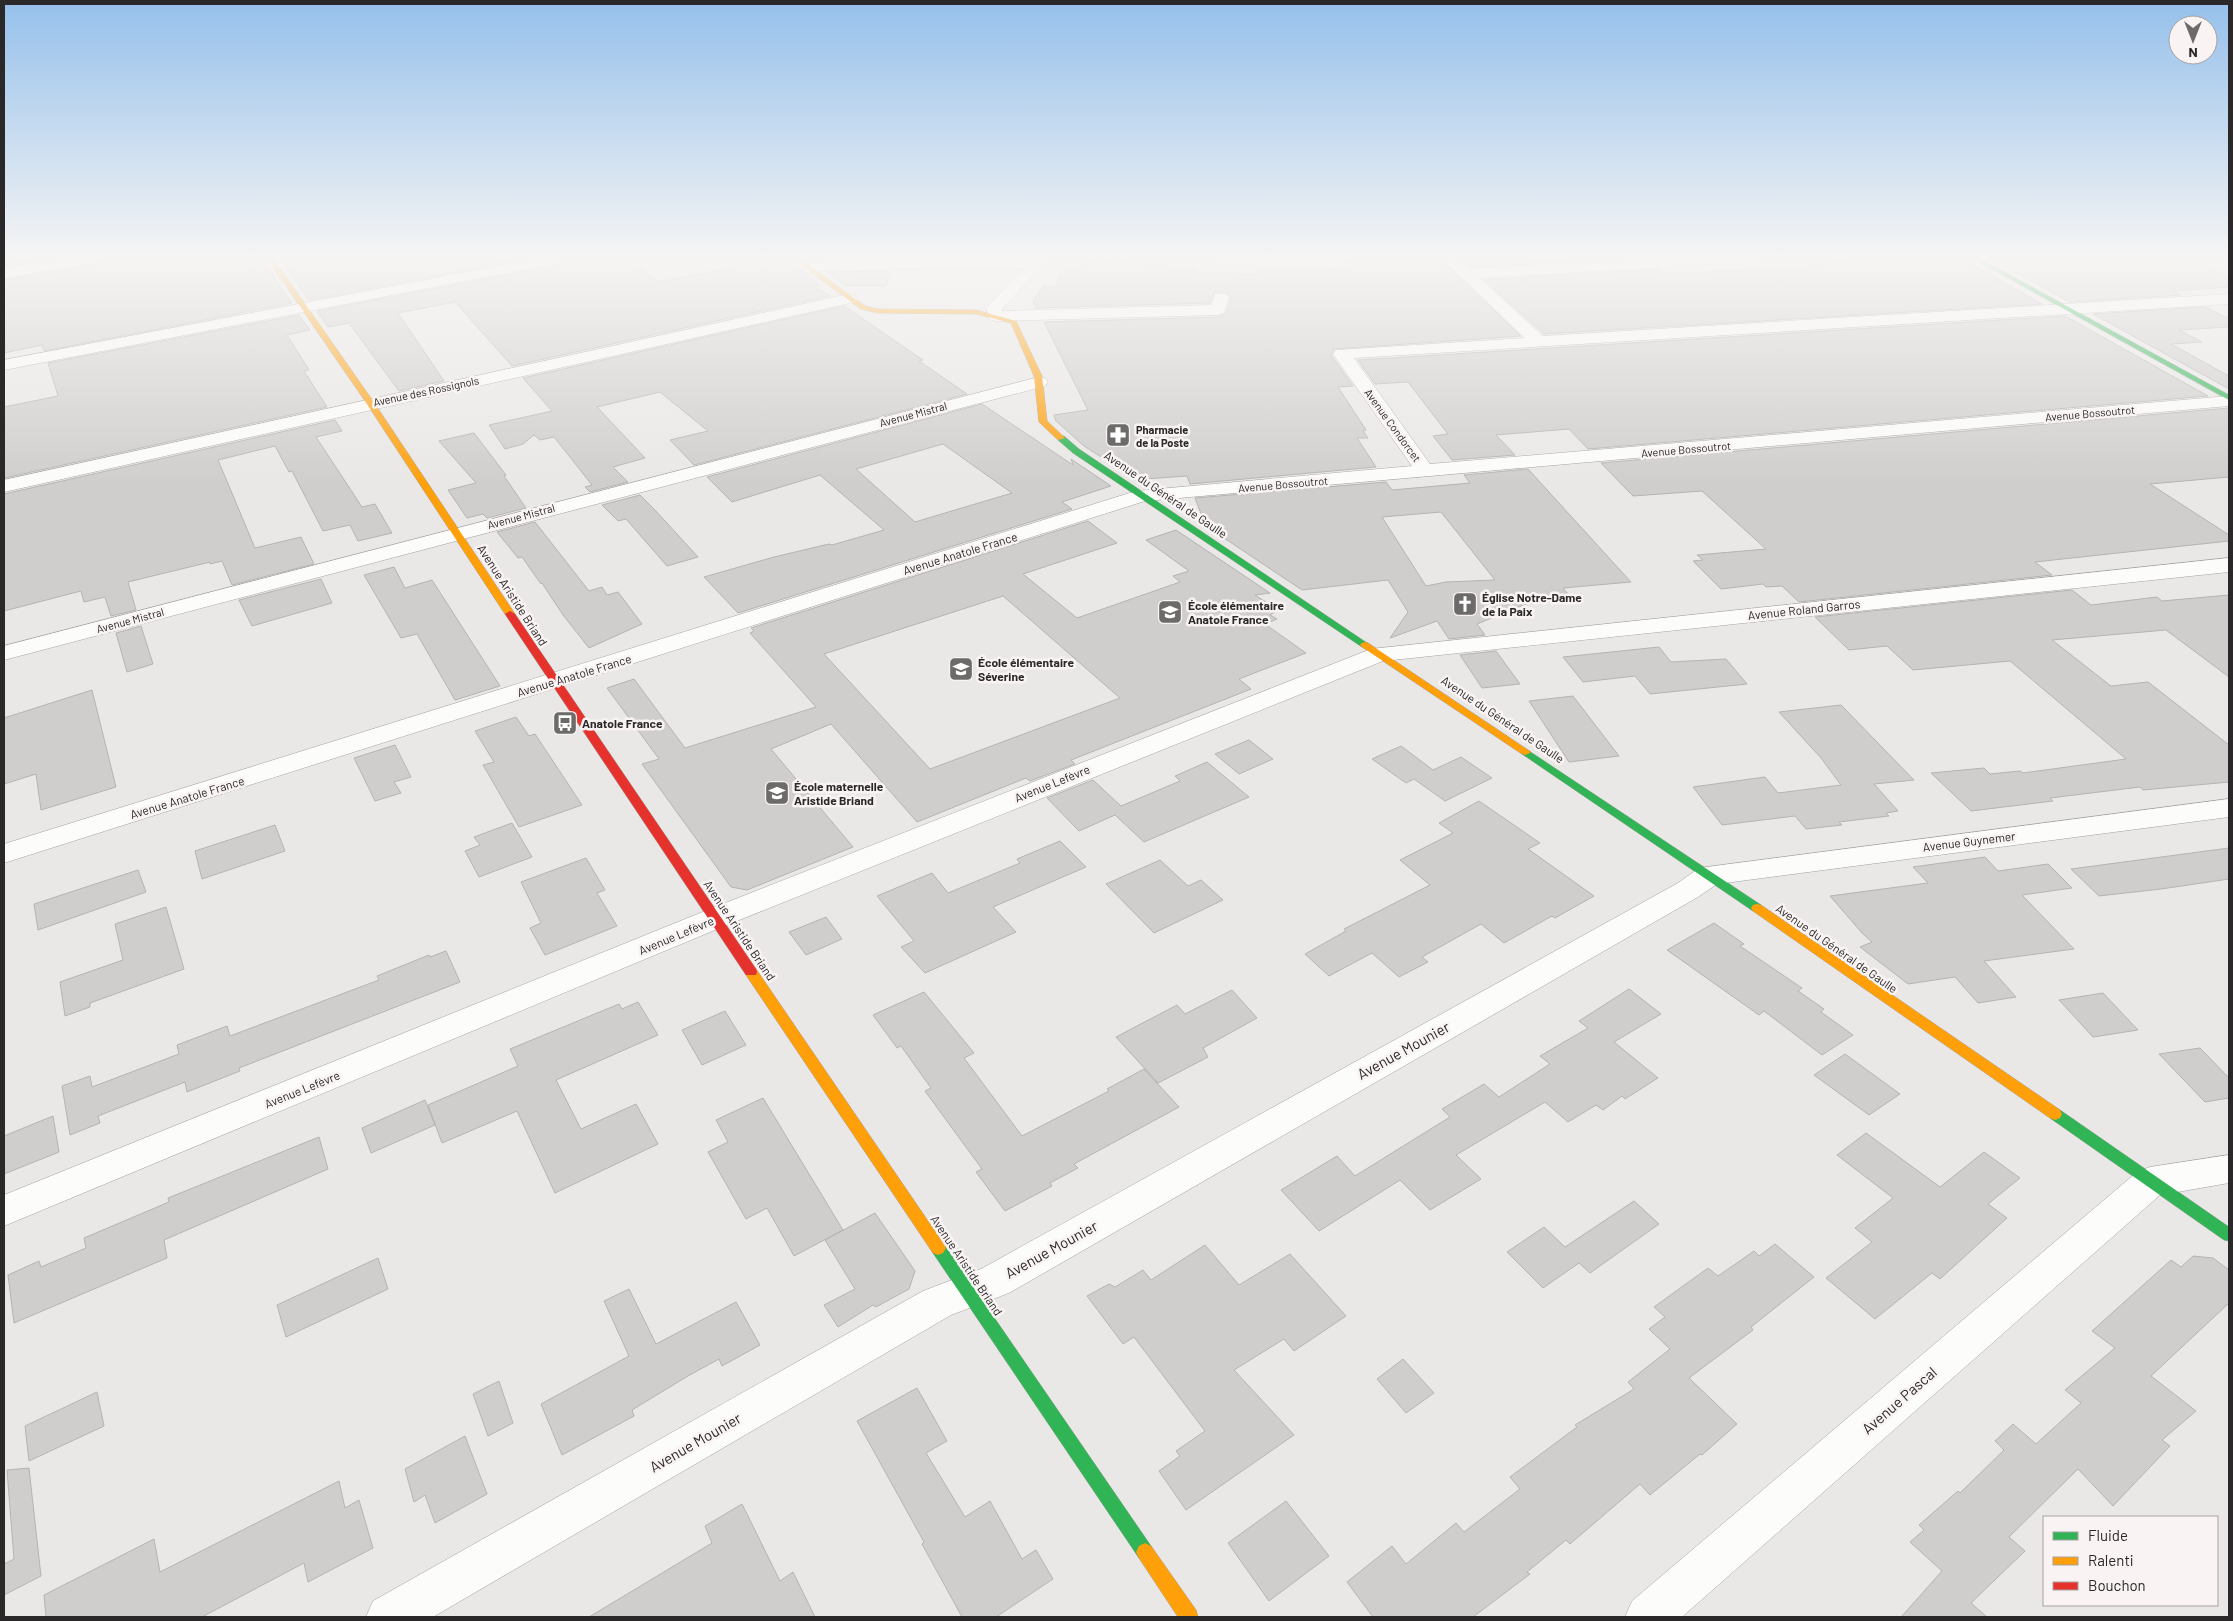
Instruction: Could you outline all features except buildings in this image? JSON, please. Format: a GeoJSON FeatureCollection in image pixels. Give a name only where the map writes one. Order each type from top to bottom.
{"type":"FeatureCollection","features":[{"type":"Feature","properties":{"kind":"street"},"geometry":{"type":"LineString","coordinates":[[4,365],[168,334]]}},
{"type":"Feature","properties":{"kind":"street","name":"Avenue Aristide Briand"},"geometry":{"type":"LineString","coordinates":[[321,334],[371,404],[554,682],[1189,1617]]}},
{"type":"Feature","properties":{"kind":"street","name":"Avenue des Rossignols"},"geometry":{"type":"LineString","coordinates":[[4,486],[691,334]]}},
{"type":"Feature","properties":{"kind":"street","name":"Avenue du Général de Gaulle"},"geometry":{"type":"LineString","coordinates":[[1019,334],[1039,382],[1043,422],[1076,451],[1709,875],[2229,1235]]}},
{"type":"Feature","properties":{"kind":"street"},"geometry":{"type":"LineString","coordinates":[[1529,334],[1538,342],[1672,334]]}},
{"type":"Feature","properties":{"kind":"street"},"geometry":{"type":"LineString","coordinates":[[2111,334],[2229,400]]}},
{"type":"Feature","properties":{"kind":"street","name":"Avenue Condorcet"},"geometry":{"type":"LineString","coordinates":[[1426,472],[1342,354],[1538,342]]}},
{"type":"Feature","properties":{"kind":"street","name":"Avenue Mistral"},"geometry":{"type":"LineString","coordinates":[[4,653],[1039,382]]}},
{"type":"Feature","properties":{"kind":"street","name":"Avenue Bossoutrot"},"geometry":{"type":"LineString","coordinates":[[1143,495],[1426,472],[2229,400]]}},
{"type":"Feature","properties":{"kind":"street","name":"Avenue Anatole France"},"geometry":{"type":"LineString","coordinates":[[4,854],[1143,495]]}},
{"type":"Feature","properties":{"kind":"street","name":"Avenue Roland Garros"},"geometry":{"type":"LineString","coordinates":[[1379,654],[2229,565]]}},
{"type":"Feature","properties":{"kind":"street","name":"Avenue Lefèvre"},"geometry":{"type":"LineString","coordinates":[[4,1211],[716,918],[1379,654]]}},
{"type":"Feature","properties":{"kind":"street","name":"Avenue Guynemer"},"geometry":{"type":"LineString","coordinates":[[1709,875],[2229,808]]}},
{"type":"Feature","properties":{"kind":"street","name":"Avenue Mounier"},"geometry":{"type":"LineString","coordinates":[[389,1617],[937,1303],[995,1280],[1680,895],[1709,875]]}},
{"type":"Feature","properties":{"kind":"street"},"geometry":{"type":"LineString","coordinates":[[2150,1182],[2229,1169]]}},
{"type":"Feature","properties":{"kind":"street","name":"Avenue Pascal"},"geometry":{"type":"LineString","coordinates":[[1648,1617],[2150,1182]]}},
{"type":"Feature","properties":{"kind":"traffic: fast"},"geometry":{"type":"LineString","coordinates":[[2112,334],[2229,398]]}},
{"type":"Feature","properties":{"kind":"traffic: fast"},"geometry":{"type":"LineString","coordinates":[[1061,438],[1076,451],[1365,645]]}},
{"type":"Feature","properties":{"kind":"traffic: fast"},"geometry":{"type":"LineString","coordinates":[[1526,752],[1757,908]]}},
{"type":"Feature","properties":{"kind":"traffic: fast"},"geometry":{"type":"LineString","coordinates":[[2055,1114],[2229,1235]]}},
{"type":"Feature","properties":{"kind":"traffic: fast"},"geometry":{"type":"LineString","coordinates":[[938,1248],[1145,1552]]}},
{"type":"Feature","properties":{"kind":"traffic: slow"},"geometry":{"type":"LineString","coordinates":[[322,334],[510,614]]}},
{"type":"Feature","properties":{"kind":"traffic: slow"},"geometry":{"type":"LineString","coordinates":[[1019,334],[1038,376],[1043,422],[1061,438]]}},
{"type":"Feature","properties":{"kind":"traffic: slow"},"geometry":{"type":"LineString","coordinates":[[1365,645],[1526,752]]}},
{"type":"Feature","properties":{"kind":"traffic: slow"},"geometry":{"type":"LineString","coordinates":[[1757,908],[2055,1114]]}},
{"type":"Feature","properties":{"kind":"traffic: slow"},"geometry":{"type":"LineString","coordinates":[[751,972],[938,1248]]}},
{"type":"Feature","properties":{"kind":"traffic: slow"},"geometry":{"type":"LineString","coordinates":[[1145,1552],[1189,1617]]}},
{"type":"Feature","properties":{"kind":"traffic: jam"},"geometry":{"type":"LineString","coordinates":[[510,614],[751,972]]}},
{"type":"Feature","properties":{"kind":"place","name":"Pharmacie de la Poste"},"geometry":{"type":"Point","coordinates":[1118,435]}},
{"type":"Feature","properties":{"kind":"place","name":"Église Notre-Dame de la Paix"},"geometry":{"type":"Point","coordinates":[1465,604]}},
{"type":"Feature","properties":{"kind":"place","name":"École élémentaire Anatole France"},"geometry":{"type":"Point","coordinates":[1170,612]}},
{"type":"Feature","properties":{"kind":"place","name":"École élémentaire Séverine"},"geometry":{"type":"Point","coordinates":[961,669]}},
{"type":"Feature","properties":{"kind":"place","name":"Anatole France"},"geometry":{"type":"Point","coordinates":[565,723]}},
{"type":"Feature","properties":{"kind":"place","name":"École maternelle Aristide Briand"},"geometry":{"type":"Point","coordinates":[777,793]}}]}
